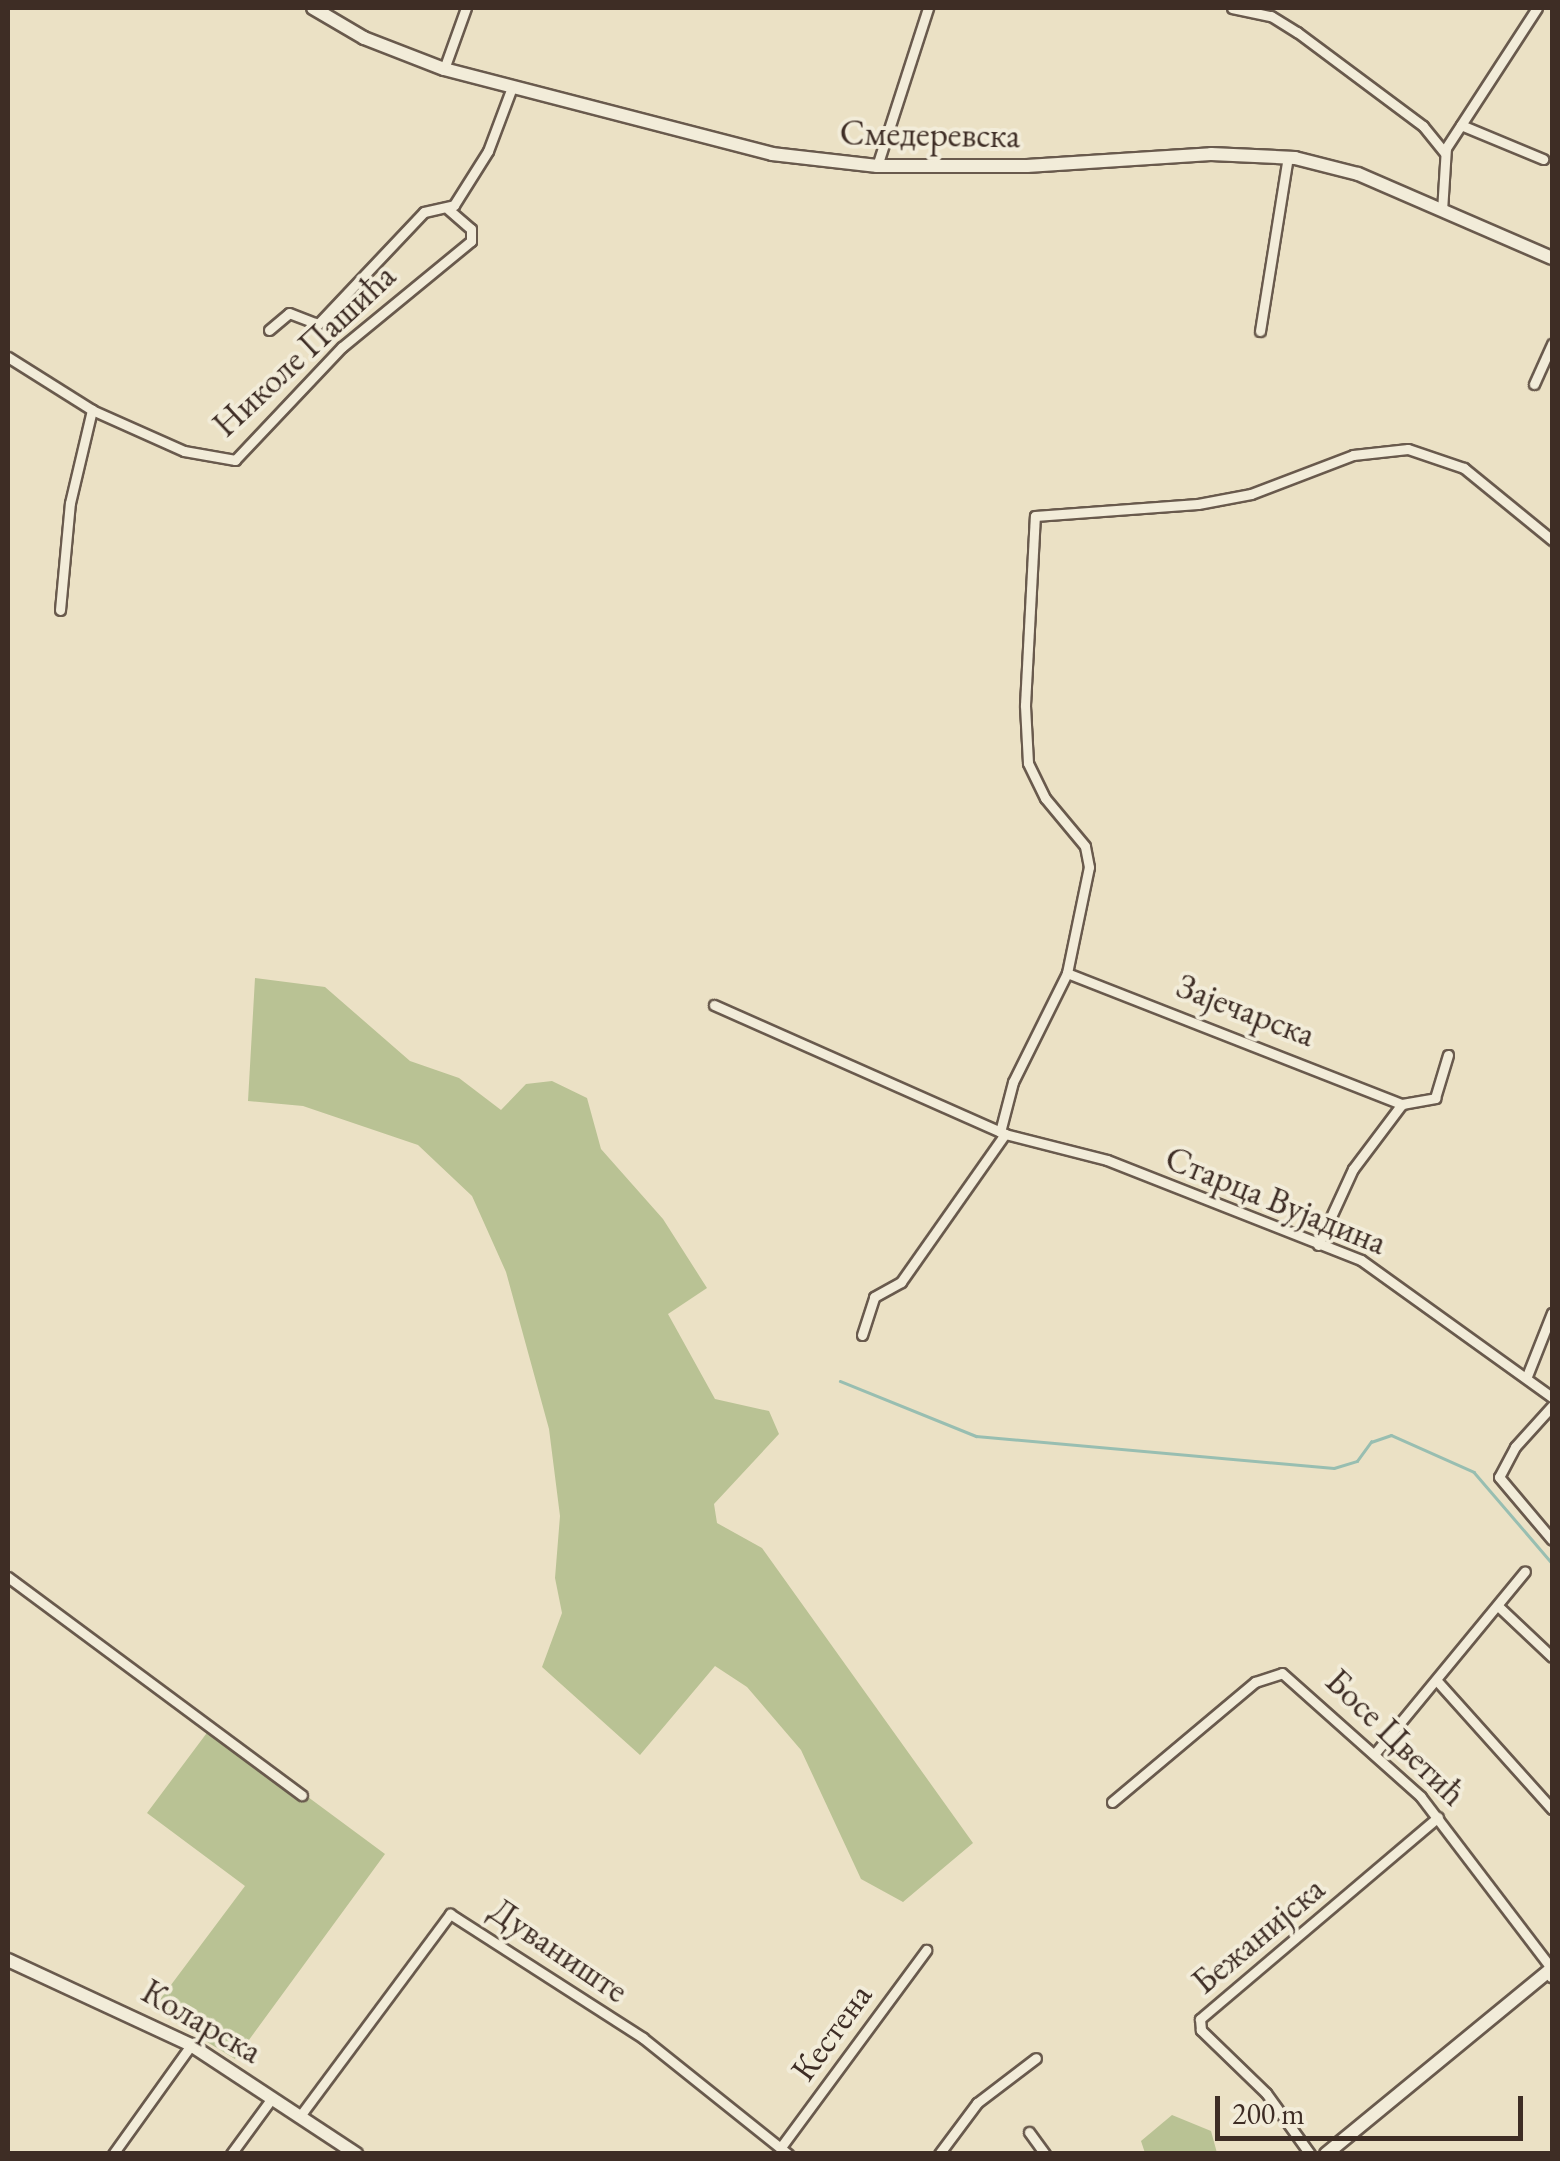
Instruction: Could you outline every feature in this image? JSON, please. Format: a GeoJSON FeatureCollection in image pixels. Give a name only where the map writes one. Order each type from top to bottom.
{"type":"FeatureCollection","features":[{"type":"Feature","properties":{"kind":"main road","name":"Смедеревска"},"geometry":{"type":"LineString","coordinates":[[313,8],[364,38],[444,69],[772,154],[876,166],[1027,166],[1211,154],[1288,157],[1358,174],[1552,258]]}},
{"type":"Feature","properties":{"kind":"main road","name":"Коларска"},"geometry":{"type":"LineString","coordinates":[[8,1960],[191,2045],[356,2154]]}},
{"type":"Feature","properties":{"kind":"main road"},"geometry":{"type":"LineString","coordinates":[[1326,2154],[1551,1972]]}},
{"type":"Feature","properties":{"kind":"street"},"geometry":{"type":"LineString","coordinates":[[444,69],[466,8]]}},
{"type":"Feature","properties":{"kind":"street"},"geometry":{"type":"LineString","coordinates":[[876,166],[928,8]]}},
{"type":"Feature","properties":{"kind":"street"},"geometry":{"type":"LineString","coordinates":[[1232,8],[1271,16],[1298,32],[1424,126],[1444,153]]}},
{"type":"Feature","properties":{"kind":"street"},"geometry":{"type":"LineString","coordinates":[[1442,211],[1444,153],[1538,8]]}},
{"type":"Feature","properties":{"kind":"street"},"geometry":{"type":"LineString","coordinates":[[269,330],[289,313],[318,324],[424,212],[448,209],[488,151],[512,87]]}},
{"type":"Feature","properties":{"kind":"street"},"geometry":{"type":"LineString","coordinates":[[1462,126],[1543,159]]}},
{"type":"Feature","properties":{"kind":"street"},"geometry":{"type":"LineString","coordinates":[[1260,331],[1288,157]]}},
{"type":"Feature","properties":{"kind":"street","name":"Николе Пашића"},"geometry":{"type":"LineString","coordinates":[[92,410],[184,451],[235,460],[342,347],[471,241],[471,229],[448,209]]}},
{"type":"Feature","properties":{"kind":"street"},"geometry":{"type":"LineString","coordinates":[[1534,384],[1552,344]]}},
{"type":"Feature","properties":{"kind":"street"},"geometry":{"type":"LineString","coordinates":[[8,356],[92,410],[70,503],[60,610]]}},
{"type":"Feature","properties":{"kind":"street"},"geometry":{"type":"LineString","coordinates":[[862,1335],[874,1297],[901,1282],[1002,1133],[1013,1082],[1067,973],[1089,855],[1034,781],[1026,744],[1035,516],[1198,504],[1286,482],[1372,450],[1426,452],[1464,468],[1552,540]]}},
{"type":"Feature","properties":{"kind":"street","name":"Зајечарска"},"geometry":{"type":"LineString","coordinates":[[1067,973],[1402,1104]]}},
{"type":"Feature","properties":{"kind":"street","name":"Старца Вујадина"},"geometry":{"type":"LineString","coordinates":[[714,1005],[1002,1133],[1107,1160],[1387,1274],[1464,1338],[1527,1376],[1552,1397]]}},
{"type":"Feature","properties":{"kind":"street"},"geometry":{"type":"LineString","coordinates":[[1318,1245],[1353,1169],[1402,1104],[1435,1098],[1448,1055]]}},
{"type":"Feature","properties":{"kind":"street"},"geometry":{"type":"LineString","coordinates":[[1527,1376],[1552,1313]]}},
{"type":"Feature","properties":{"kind":"street"},"geometry":{"type":"LineString","coordinates":[[1552,1406],[1515,1447],[1499,1477],[1552,1540]]}},
{"type":"Feature","properties":{"kind":"street"},"geometry":{"type":"LineString","coordinates":[[1376,1752],[1438,1682],[1524,1571]]}},
{"type":"Feature","properties":{"kind":"street"},"geometry":{"type":"LineString","coordinates":[[8,1577],[302,1796]]}},
{"type":"Feature","properties":{"kind":"street"},"geometry":{"type":"LineString","coordinates":[[1498,1606],[1552,1657]]}},
{"type":"Feature","properties":{"kind":"street","name":"Босе Цветић"},"geometry":{"type":"LineString","coordinates":[[1112,1802],[1272,1674],[1286,1675],[1376,1752],[1438,1817],[1551,1972]]}},
{"type":"Feature","properties":{"kind":"street"},"geometry":{"type":"LineString","coordinates":[[1438,1682],[1552,1808]]}},
{"type":"Feature","properties":{"kind":"street","name":"Бежанијска"},"geometry":{"type":"LineString","coordinates":[[1310,2154],[1266,2093],[1201,2030],[1200,2020],[1438,1817]]}},
{"type":"Feature","properties":{"kind":"street","name":"Дуваниште"},"geometry":{"type":"LineString","coordinates":[[300,2116],[450,1914],[643,2038],[784,2150]]}},
{"type":"Feature","properties":{"kind":"street","name":"Кестена"},"geometry":{"type":"LineString","coordinates":[[784,2150],[926,1950]]}},
{"type":"Feature","properties":{"kind":"street"},"geometry":{"type":"LineString","coordinates":[[113,2154],[191,2045]]}},
{"type":"Feature","properties":{"kind":"street"},"geometry":{"type":"LineString","coordinates":[[939,2154],[978,2103],[1036,2058]]}},
{"type":"Feature","properties":{"kind":"street"},"geometry":{"type":"LineString","coordinates":[[231,2154],[272,2098]]}},
{"type":"Feature","properties":{"kind":"street"},"geometry":{"type":"LineString","coordinates":[[1030,2132],[1045,2154]]}},
{"type":"Feature","properties":{"kind":"green space"},"geometry":{"type":"Polygon","coordinates":[[[255,978],[325,987],[410,1061],[459,1078],[501,1110],[526,1084],[552,1081],[587,1098],[601,1149],[663,1219],[707,1288],[668,1314],[715,1399],[769,1411],[779,1434],[714,1504],[717,1523],[762,1548],[973,1843],[903,1902],[861,1879],[801,1750],[747,1687],[715,1666],[640,1755],[542,1667],[562,1613],[555,1578],[560,1516],[549,1429],[506,1272],[472,1196],[418,1145],[303,1106],[248,1101],[255,978]]]}},
{"type":"Feature","properties":{"kind":"green space"},"geometry":{"type":"Polygon","coordinates":[[[212,1726],[385,1854],[235,2059],[153,2009],[245,1886],[147,1813],[212,1726]]]}},
{"type":"Feature","properties":{"kind":"green space"},"geometry":{"type":"Polygon","coordinates":[[[1172,2115],[1211,2131],[1217,2153],[1145,2153],[1141,2141],[1172,2115]]]}},
{"type":"Feature","properties":{"kind":"waterway"},"geometry":{"type":"LineString","coordinates":[[840,1381],[976,1436],[1334,1468],[1357,1461],[1371,1442],[1391,1435],[1474,1472],[1552,1563]]}}]}
